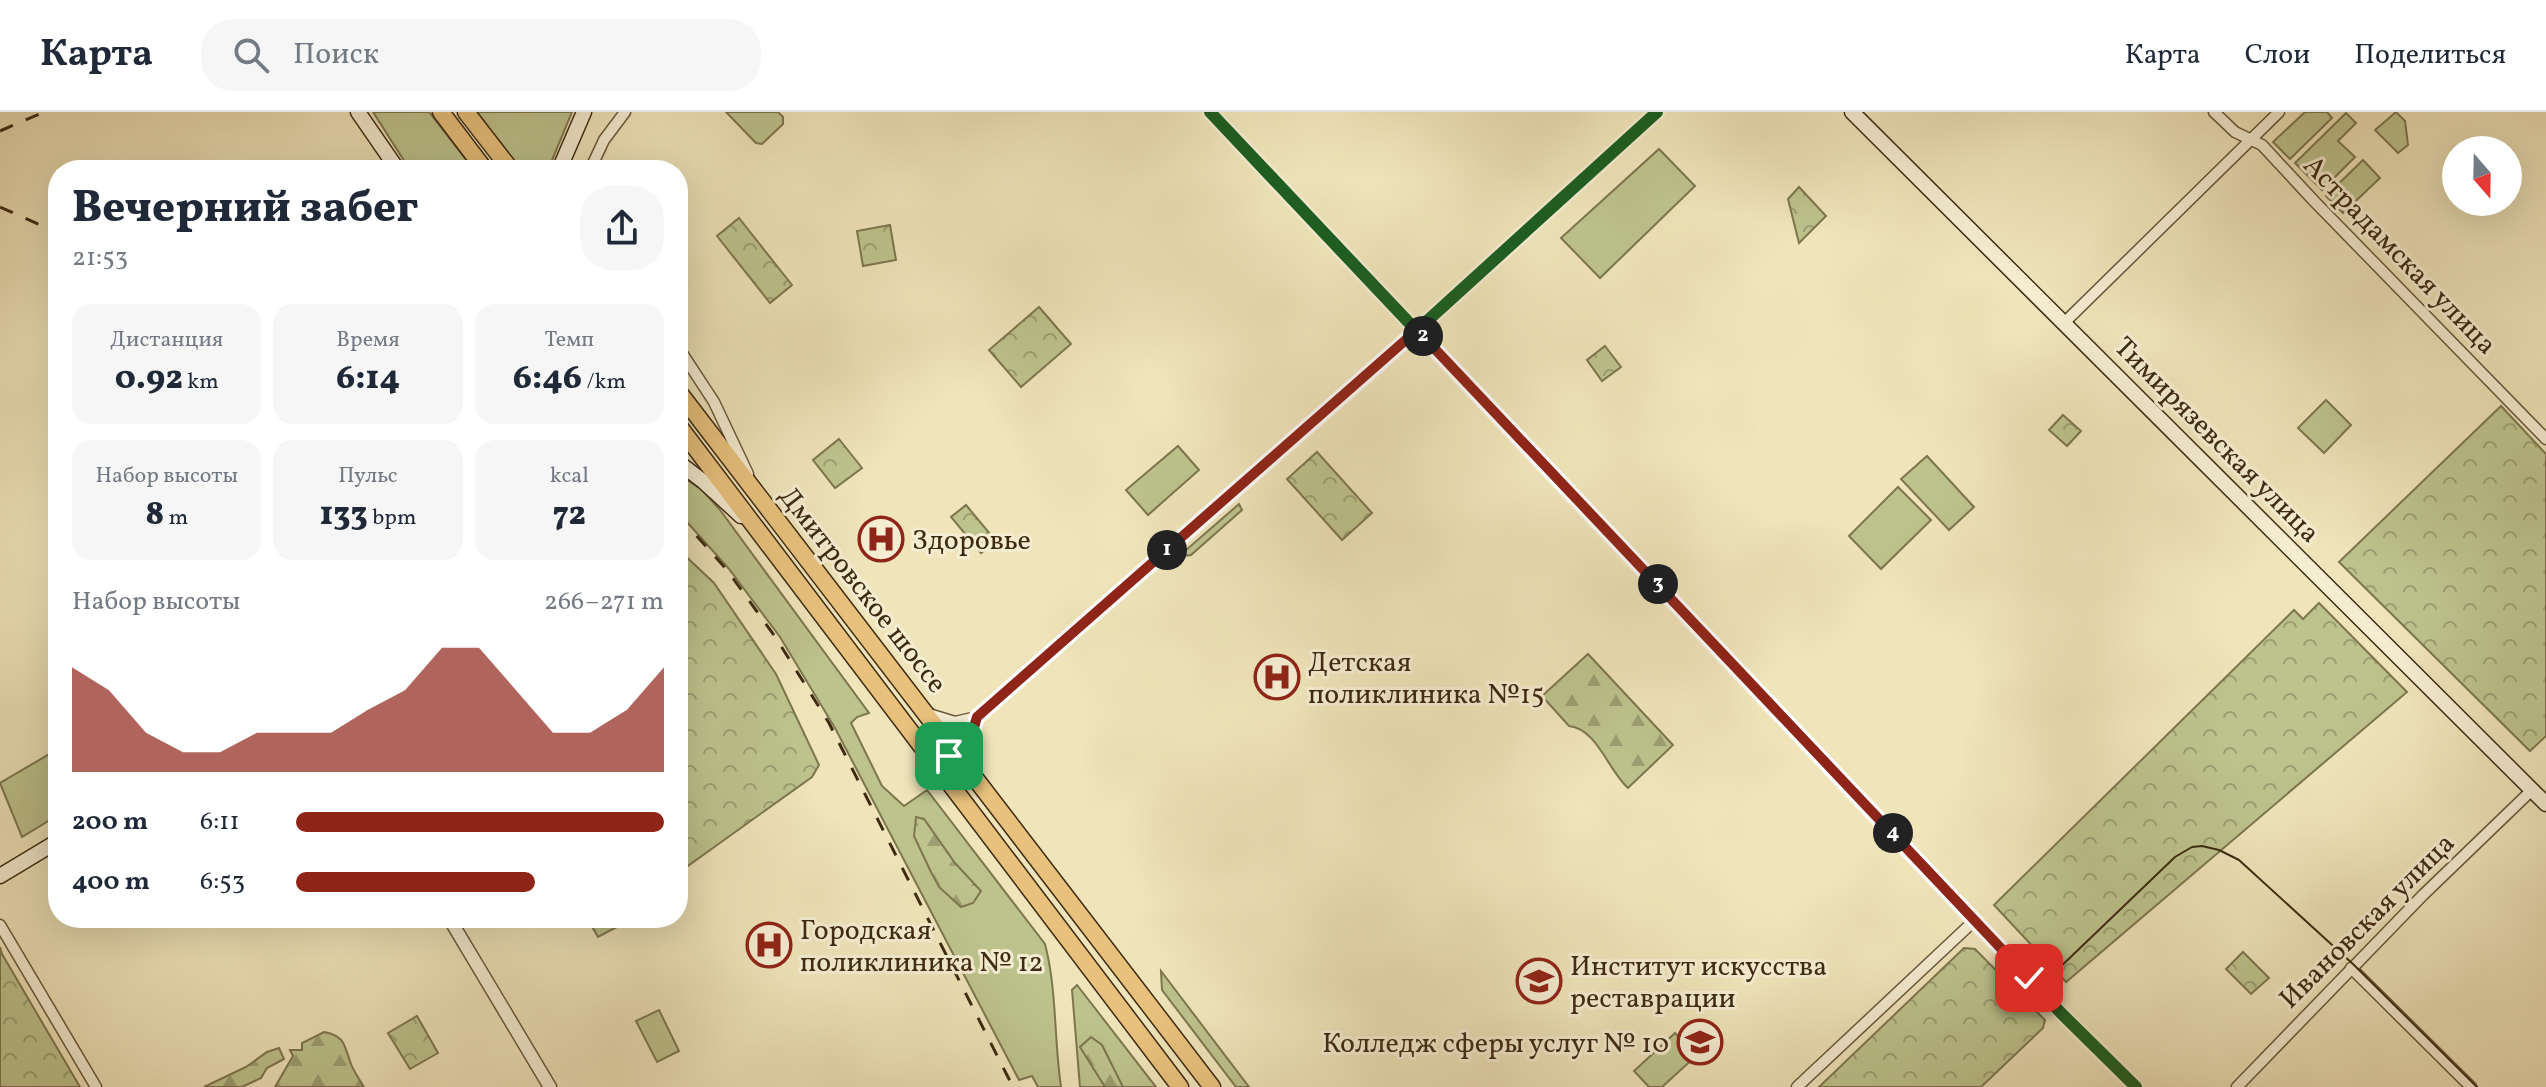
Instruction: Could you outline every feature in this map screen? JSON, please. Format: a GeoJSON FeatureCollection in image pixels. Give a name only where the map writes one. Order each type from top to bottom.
{"type":"FeatureCollection","features":[{"type":"Feature","properties":{"kind":"main road"},"geometry":{"type":"LineString","coordinates":[[358,112],[391,160]]}},
{"type":"Feature","properties":{"kind":"main road"},"geometry":{"type":"LineString","coordinates":[[366,112],[375,135]]}},
{"type":"Feature","properties":{"kind":"main road"},"geometry":{"type":"LineString","coordinates":[[441,112],[477,160]]}},
{"type":"Feature","properties":{"kind":"main road"},"geometry":{"type":"LineString","coordinates":[[466,112],[503,160]]}},
{"type":"Feature","properties":{"kind":"main road"},"geometry":{"type":"LineString","coordinates":[[563,160],[584,112]]}},
{"type":"Feature","properties":{"kind":"main road","name":"Тимирязевская улица"},"geometry":{"type":"LineString","coordinates":[[1852,112],[2546,804]]}},
{"type":"Feature","properties":{"kind":"main road","name":"Дмитровское шоссе"},"geometry":{"type":"LineString","coordinates":[[688,404],[1212,1087]]}},
{"type":"Feature","properties":{"kind":"main road","name":"Дмитровское шоссе"},"geometry":{"type":"LineString","coordinates":[[688,439],[1180,1087]]}},
{"type":"Feature","properties":{"kind":"main road"},"geometry":{"type":"LineString","coordinates":[[688,470],[754,528]]}},
{"type":"Feature","properties":{"kind":"main road"},"geometry":{"type":"LineString","coordinates":[[0,876],[48,847]]}},
{"type":"Feature","properties":{"kind":"street"},"geometry":{"type":"LineString","coordinates":[[595,160],[604,140],[625,112]]}},
{"type":"Feature","properties":{"kind":"street"},"geometry":{"type":"LineString","coordinates":[[1210,112],[2061,1013],[2136,1087]]}},
{"type":"Feature","properties":{"kind":"street"},"geometry":{"type":"LineString","coordinates":[[927,713],[955,722],[977,717],[1417,330],[1657,112]]}},
{"type":"Feature","properties":{"kind":"street","name":"Астрадамская улица"},"geometry":{"type":"LineString","coordinates":[[2214,112],[2235,132],[2262,145],[2546,439]]}},
{"type":"Feature","properties":{"kind":"street"},"geometry":{"type":"LineString","coordinates":[[2065,322],[2279,112]]}},
{"type":"Feature","properties":{"kind":"street"},"geometry":{"type":"LineString","coordinates":[[688,362],[714,402],[756,490]]}},
{"type":"Feature","properties":{"kind":"street"},"geometry":{"type":"LineString","coordinates":[[968,766],[969,744],[977,717]]}},
{"type":"Feature","properties":{"kind":"street"},"geometry":{"type":"LineString","coordinates":[[943,776],[940,765],[945,758],[956,755],[968,766]]}},
{"type":"Feature","properties":{"kind":"street","name":"Ивановская улица"},"geometry":{"type":"LineString","coordinates":[[2237,1087],[2351,968],[2532,790]]}},
{"type":"Feature","properties":{"kind":"street"},"geometry":{"type":"LineString","coordinates":[[1797,1087],[1975,920]]}},
{"type":"Feature","properties":{"kind":"street"},"geometry":{"type":"LineString","coordinates":[[0,925],[96,1087]]}},
{"type":"Feature","properties":{"kind":"street"},"geometry":{"type":"LineString","coordinates":[[455,928],[550,1087]]}},
{"type":"Feature","properties":{"kind":"street"},"geometry":{"type":"LineString","coordinates":[[2351,968],[2471,1087]]}},
{"type":"Feature","properties":{"kind":"green space"},"geometry":{"type":"Polygon","coordinates":[[[373,112],[429,112],[466,160],[404,160],[373,112]]]}},
{"type":"Feature","properties":{"kind":"green space"},"geometry":{"type":"Polygon","coordinates":[[[477,112],[572,112],[552,160],[513,160],[477,112]]]}},
{"type":"Feature","properties":{"kind":"green space"},"geometry":{"type":"Polygon","coordinates":[[[726,112],[778,112],[783,117],[783,124],[762,144],[756,143],[726,112]]]}},
{"type":"Feature","properties":{"kind":"green space"},"geometry":{"type":"Polygon","coordinates":[[[2305,112],[2327,112],[2332,118],[2290,159],[2273,142],[2305,112]]]}},
{"type":"Feature","properties":{"kind":"green space"},"geometry":{"type":"Polygon","coordinates":[[[2396,112],[2405,121],[2408,145],[2398,153],[2375,130],[2396,112]]]}},
{"type":"Feature","properties":{"kind":"green space"},"geometry":{"type":"Polygon","coordinates":[[[2346,113],[2356,123],[2338,141],[2355,157],[2322,190],[2295,163],[2346,113]]]}},
{"type":"Feature","properties":{"kind":"green space"},"geometry":{"type":"Polygon","coordinates":[[[1659,149],[1695,186],[1600,278],[1561,238],[1659,149]]]}},
{"type":"Feature","properties":{"kind":"green space"},"geometry":{"type":"Polygon","coordinates":[[[2363,160],[2380,178],[2343,213],[2326,196],[2363,160]]]}},
{"type":"Feature","properties":{"kind":"green space"},"geometry":{"type":"Polygon","coordinates":[[[1799,187],[1826,216],[1799,243],[1788,199],[1799,187]]]}},
{"type":"Feature","properties":{"kind":"green space"},"geometry":{"type":"Polygon","coordinates":[[[739,218],[792,285],[770,303],[717,236],[739,218]]]}},
{"type":"Feature","properties":{"kind":"green space"},"geometry":{"type":"Polygon","coordinates":[[[890,225],[896,260],[863,266],[857,231],[890,225]]]}},
{"type":"Feature","properties":{"kind":"green space"},"geometry":{"type":"Polygon","coordinates":[[[1039,307],[1071,344],[1021,387],[989,350],[1039,307]]]}},
{"type":"Feature","properties":{"kind":"green space"},"geometry":{"type":"Polygon","coordinates":[[[1605,346],[1621,367],[1602,381],[1587,360],[1605,346]]]}},
{"type":"Feature","properties":{"kind":"green space"},"geometry":{"type":"Polygon","coordinates":[[[2326,400],[2351,425],[2324,453],[2298,428],[2326,400]]]}},
{"type":"Feature","properties":{"kind":"green space"},"geometry":{"type":"Polygon","coordinates":[[[2501,406],[2546,454],[2546,736],[2530,751],[2339,562],[2501,406]]]}},
{"type":"Feature","properties":{"kind":"green space"},"geometry":{"type":"Polygon","coordinates":[[[2063,415],[2081,431],[2067,446],[2049,430],[2063,415]]]}},
{"type":"Feature","properties":{"kind":"green space"},"geometry":{"type":"Polygon","coordinates":[[[839,439],[862,468],[835,488],[813,460],[839,439]]]}},
{"type":"Feature","properties":{"kind":"green space"},"geometry":{"type":"Polygon","coordinates":[[[1178,446],[1199,470],[1148,515],[1126,490],[1178,446]]]}},
{"type":"Feature","properties":{"kind":"green space"},"geometry":{"type":"Polygon","coordinates":[[[1317,452],[1372,513],[1342,540],[1287,479],[1317,452]]]}},
{"type":"Feature","properties":{"kind":"green space"},"geometry":{"type":"Polygon","coordinates":[[[1927,456],[1974,507],[1949,530],[1901,479],[1927,456]]]}},
{"type":"Feature","properties":{"kind":"green space"},"geometry":{"type":"Polygon","coordinates":[[[688,481],[702,490],[720,510],[869,713],[851,723],[882,786],[904,806],[927,790],[1045,944],[1052,979],[1061,1087],[1038,1087],[1032,1076],[1019,1080],[835,728],[780,637],[729,569],[688,523],[688,481]]]}},
{"type":"Feature","properties":{"kind":"green space"},"geometry":{"type":"Polygon","coordinates":[[[1898,487],[1931,520],[1881,569],[1849,536],[1898,487]]]}},
{"type":"Feature","properties":{"kind":"green space"},"geometry":{"type":"Polygon","coordinates":[[[1239,504],[1242,510],[1191,555],[1183,556],[1186,550],[1239,504]]]}},
{"type":"Feature","properties":{"kind":"green space"},"geometry":{"type":"Polygon","coordinates":[[[966,505],[996,541],[981,553],[951,517],[966,505]]]}},
{"type":"Feature","properties":{"kind":"green space"},"geometry":{"type":"Polygon","coordinates":[[[688,558],[714,583],[776,674],[819,765],[812,777],[688,866],[688,558]]]}},
{"type":"Feature","properties":{"kind":"green space"},"geometry":{"type":"Polygon","coordinates":[[[2319,603],[2407,692],[2066,982],[1994,905],[2294,610],[2303,619],[2319,603]]]}},
{"type":"Feature","properties":{"kind":"green space"},"geometry":{"type":"Polygon","coordinates":[[[1588,654],[1673,745],[1628,788],[1595,742],[1579,729],[1569,726],[1542,696],[1588,654]]]}},
{"type":"Feature","properties":{"kind":"green space"},"geometry":{"type":"Polygon","coordinates":[[[48,755],[48,821],[22,837],[0,783],[48,755]]]}},
{"type":"Feature","properties":{"kind":"green space"},"geometry":{"type":"Polygon","coordinates":[[[916,817],[924,819],[955,863],[981,891],[973,903],[961,907],[939,887],[914,836],[916,817]]]}},
{"type":"Feature","properties":{"kind":"green space"},"geometry":{"type":"Polygon","coordinates":[[[593,928],[615,928],[598,937],[593,928]]]}},
{"type":"Feature","properties":{"kind":"green space"},"geometry":{"type":"Polygon","coordinates":[[[0,947],[2,954],[80,1087],[0,1087],[0,947]]]}},
{"type":"Feature","properties":{"kind":"green space"},"geometry":{"type":"Polygon","coordinates":[[[1964,948],[1975,949],[2045,1020],[2043,1028],[1981,1087],[1819,1087],[1964,948]]]}},
{"type":"Feature","properties":{"kind":"green space"},"geometry":{"type":"Polygon","coordinates":[[[2243,952],[2269,978],[2251,994],[2226,969],[2243,952]]]}},
{"type":"Feature","properties":{"kind":"green space"},"geometry":{"type":"Polygon","coordinates":[[[1161,971],[1249,1087],[1236,1087],[1162,990],[1161,971]]]}},
{"type":"Feature","properties":{"kind":"green space"},"geometry":{"type":"Polygon","coordinates":[[[1077,985],[1156,1087],[1080,1087],[1072,990],[1077,985]]]}},
{"type":"Feature","properties":{"kind":"green space"},"geometry":{"type":"Polygon","coordinates":[[[659,1010],[679,1051],[657,1062],[636,1021],[659,1010]]]}},
{"type":"Feature","properties":{"kind":"green space"},"geometry":{"type":"Polygon","coordinates":[[[417,1016],[438,1053],[410,1069],[388,1033],[417,1016]]]}},
{"type":"Feature","properties":{"kind":"green space"},"geometry":{"type":"Polygon","coordinates":[[[324,1032],[337,1036],[343,1043],[364,1087],[275,1087],[293,1056],[290,1050],[302,1050],[302,1043],[324,1032]]]}},
{"type":"Feature","properties":{"kind":"green space"},"geometry":{"type":"Polygon","coordinates":[[[1675,1033],[1696,1056],[1662,1087],[1649,1087],[1634,1071],[1675,1033]]]}},
{"type":"Feature","properties":{"kind":"green space"},"geometry":{"type":"Polygon","coordinates":[[[1091,1037],[1102,1045],[1123,1087],[1105,1087],[1080,1047],[1091,1037]]]}},
{"type":"Feature","properties":{"kind":"green space"},"geometry":{"type":"Polygon","coordinates":[[[279,1048],[284,1059],[267,1068],[261,1078],[242,1087],[204,1087],[246,1067],[267,1052],[279,1048]]]}},
{"type":"Feature","properties":{"kind":"tram line"},"geometry":{"type":"LineString","coordinates":[[1214,112],[2029,973],[2043,976],[2054,973],[2175,857],[2192,847],[2219,850],[2239,860],[2354,965],[2477,1087]]}},
{"type":"Feature","properties":{"kind":"railway"},"geometry":{"type":"LineString","coordinates":[[0,131],[44,112]]}},
{"type":"Feature","properties":{"kind":"railway"},"geometry":{"type":"LineString","coordinates":[[0,207],[48,229]]}},
{"type":"Feature","properties":{"kind":"railway"},"geometry":{"type":"LineString","coordinates":[[688,526],[727,570],[776,638],[829,723],[1013,1087]]}},
{"type":"Feature","properties":{"kind":"cycle path"},"geometry":{"type":"LineString","coordinates":[[1210,112],[2061,1013],[2136,1087]]}},
{"type":"Feature","properties":{"kind":"cycle path"},"geometry":{"type":"LineString","coordinates":[[973,773],[969,744],[977,717],[1393,352],[1657,112]]}},
{"type":"Feature","properties":{"kind":"place","name":"Здоровье"},"geometry":{"type":"Point","coordinates":[881,539]}},
{"type":"Feature","properties":{"kind":"place","name":"Детская поликлиника №15"},"geometry":{"type":"Point","coordinates":[1277,677]}},
{"type":"Feature","properties":{"kind":"place","name":"Городская поликлиника № 12"},"geometry":{"type":"Point","coordinates":[769,945]}},
{"type":"Feature","properties":{"kind":"place","name":"Институт искусства реставрации"},"geometry":{"type":"Point","coordinates":[1539,981]}},
{"type":"Feature","properties":{"kind":"place","name":"Колледж сферы услуг № 10"},"geometry":{"type":"Point","coordinates":[1700,1042]}},
{"type":"Feature","properties":{"kind":"route"},"geometry":{"type":"LineString","coordinates":[[949,756],[960,757],[973,773],[969,744],[972,725],[977,717],[1417,330],[2029,978]]}}]}
